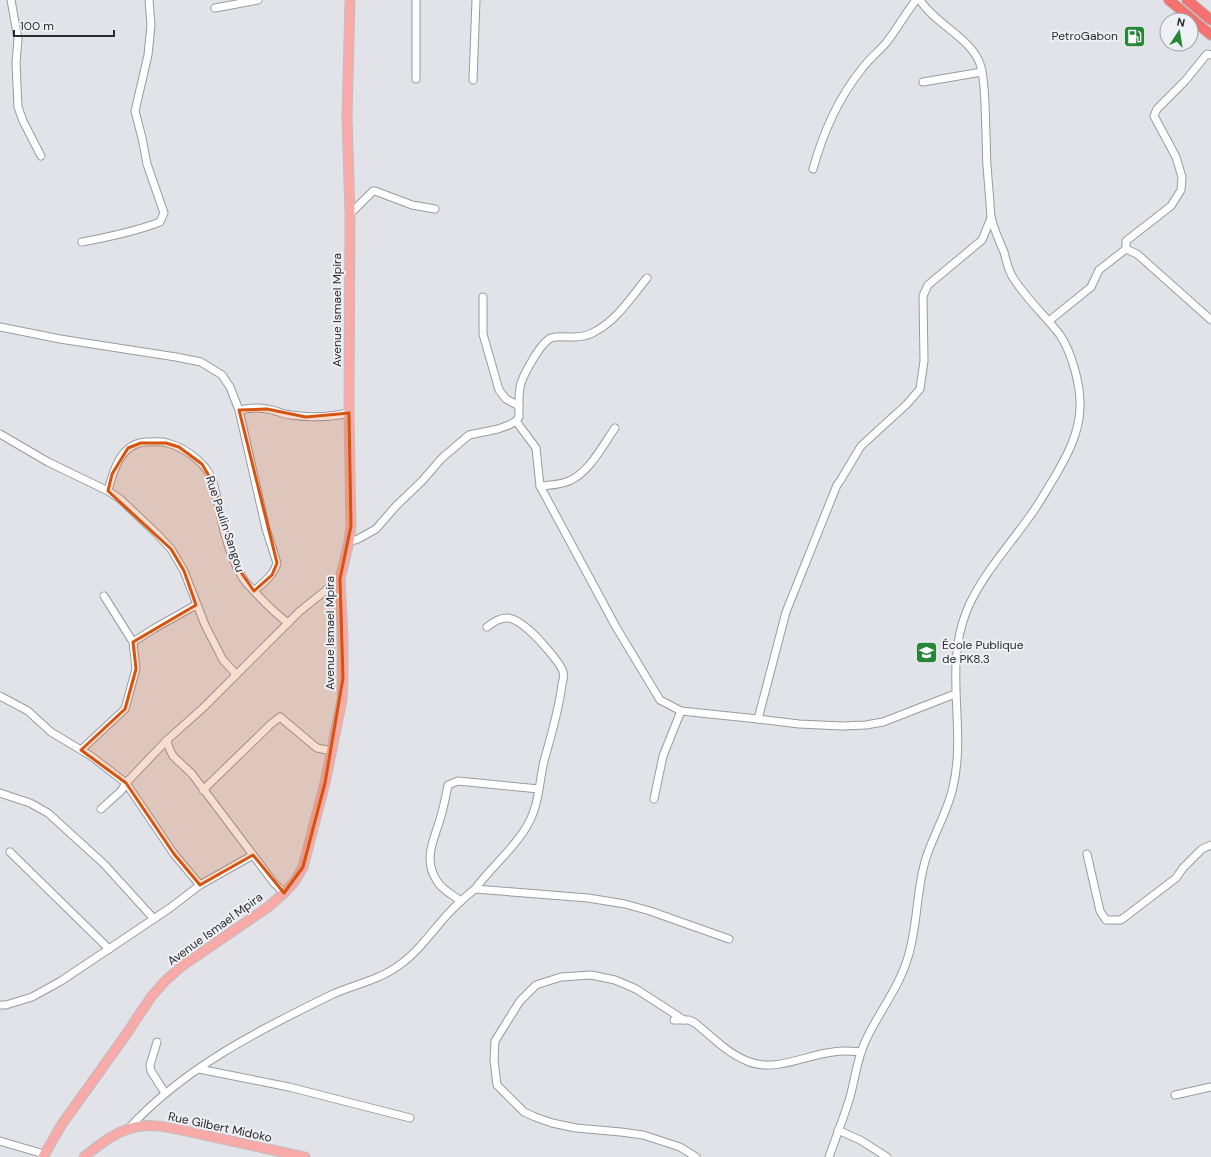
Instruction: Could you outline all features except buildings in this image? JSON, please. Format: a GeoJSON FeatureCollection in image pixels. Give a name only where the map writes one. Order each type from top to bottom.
{"type":"FeatureCollection","features":[{"type":"Feature","properties":{"kind":"highway"},"geometry":{"type":"LineString","coordinates":[[1169,0],[1211,35]]}},
{"type":"Feature","properties":{"kind":"highway"},"geometry":{"type":"LineString","coordinates":[[1187,0],[1211,20]]}},
{"type":"Feature","properties":{"kind":"main road","name":"Avenue Ismael Mpira"},"geometry":{"type":"LineString","coordinates":[[43,1156],[62,1124],[151,997],[165,981],[182,966],[268,907],[295,880],[303,867],[318,812],[342,700],[342,609],[340,579],[350,542],[351,526],[349,413],[350,214],[347,117],[350,0]]}},
{"type":"Feature","properties":{"kind":"main road","name":"Rue Gilbert Midoko"},"geometry":{"type":"LineString","coordinates":[[130,1128],[157,1126],[305,1157]]}},
{"type":"Feature","properties":{"kind":"main road"},"geometry":{"type":"LineString","coordinates":[[84,1157],[103,1142],[130,1128]]}},
{"type":"Feature","properties":{"kind":"street"},"geometry":{"type":"LineString","coordinates":[[11,0],[18,39],[16,63],[18,107],[22,120],[41,156]]}},
{"type":"Feature","properties":{"kind":"street"},"geometry":{"type":"LineString","coordinates":[[82,242],[136,231],[160,222],[164,213],[147,164],[135,111],[148,55],[151,25],[149,0]]}},
{"type":"Feature","properties":{"kind":"street"},"geometry":{"type":"LineString","coordinates":[[215,8],[258,0]]}},
{"type":"Feature","properties":{"kind":"street"},"geometry":{"type":"LineString","coordinates":[[416,0],[416,79]]}},
{"type":"Feature","properties":{"kind":"street"},"geometry":{"type":"LineString","coordinates":[[473,80],[476,0]]}},
{"type":"Feature","properties":{"kind":"street"},"geometry":{"type":"LineString","coordinates":[[813,169],[826,127],[846,90],[861,70],[886,42],[916,0]]}},
{"type":"Feature","properties":{"kind":"street"},"geometry":{"type":"LineString","coordinates":[[829,1157],[850,1096],[861,1052],[871,1030],[901,976],[911,947],[920,886],[926,858],[946,811],[953,790],[956,775],[957,747],[955,679],[956,651],[966,611],[985,578],[1036,507],[1064,462],[1076,435],[1080,409],[1080,395],[1070,355],[1060,336],[1049,321],[1034,305],[1012,275],[991,218],[982,72],[980,62],[974,53],[922,5],[920,0]]}},
{"type":"Feature","properties":{"kind":"street"},"geometry":{"type":"LineString","coordinates":[[1126,249],[1126,241],[1171,206],[1181,190],[1182,177],[1176,157],[1154,116],[1157,109],[1185,81],[1207,54],[1211,55]]}},
{"type":"Feature","properties":{"kind":"street"},"geometry":{"type":"LineString","coordinates":[[923,82],[982,72]]}},
{"type":"Feature","properties":{"kind":"street"},"geometry":{"type":"LineString","coordinates":[[350,214],[373,191],[412,205],[436,209]]}},
{"type":"Feature","properties":{"kind":"street"},"geometry":{"type":"LineString","coordinates":[[758,719],[786,612],[837,485],[861,446],[907,404],[920,389],[924,361],[924,291],[928,285],[982,240],[991,218]]}},
{"type":"Feature","properties":{"kind":"street"},"geometry":{"type":"LineString","coordinates":[[1126,249],[1137,254],[1211,320]]}},
{"type":"Feature","properties":{"kind":"street"},"geometry":{"type":"LineString","coordinates":[[1049,321],[1091,287],[1099,270],[1126,249]]}},
{"type":"Feature","properties":{"kind":"street"},"geometry":{"type":"LineString","coordinates":[[350,542],[376,529],[442,458],[469,435],[498,429],[516,421],[519,417],[521,383],[529,366],[544,344],[550,338],[575,337],[596,331],[618,313],[647,278]]}},
{"type":"Feature","properties":{"kind":"street"},"geometry":{"type":"LineString","coordinates":[[483,297],[483,334],[499,390],[506,399],[519,406]]}},
{"type":"Feature","properties":{"kind":"street"},"geometry":{"type":"LineString","coordinates":[[0,327],[201,362],[222,376],[230,387],[239,410],[266,529],[277,563],[272,574],[254,591]]}},
{"type":"Feature","properties":{"kind":"street"},"geometry":{"type":"LineString","coordinates":[[239,410],[252,407],[267,409],[288,415],[306,417],[349,413]]}},
{"type":"Feature","properties":{"kind":"street"},"geometry":{"type":"LineString","coordinates":[[516,421],[536,448],[540,486],[616,627],[660,700],[681,711],[799,724],[866,726],[883,722],[956,694]]}},
{"type":"Feature","properties":{"kind":"street"},"geometry":{"type":"LineString","coordinates":[[540,486],[556,485],[570,481],[581,474],[593,460],[615,428]]}},
{"type":"Feature","properties":{"kind":"street"},"geometry":{"type":"LineString","coordinates":[[0,434],[48,462],[108,491],[120,499],[171,549],[184,571],[205,625],[224,660],[236,674]]}},
{"type":"Feature","properties":{"kind":"street","name":"Rue Paulin Sangou"},"geometry":{"type":"LineString","coordinates":[[108,491],[112,474],[120,458],[128,448],[141,442],[166,443],[179,447],[191,455],[202,464],[210,474],[215,486],[230,549],[243,579],[271,609],[288,623]]}},
{"type":"Feature","properties":{"kind":"street"},"geometry":{"type":"LineString","coordinates":[[101,809],[120,791],[126,782],[167,740],[203,708],[300,611],[340,579]]}},
{"type":"Feature","properties":{"kind":"street"},"geometry":{"type":"LineString","coordinates":[[81,750],[125,709],[136,669],[133,642],[104,596]]}},
{"type":"Feature","properties":{"kind":"street"},"geometry":{"type":"LineString","coordinates":[[133,642],[196,605]]}},
{"type":"Feature","properties":{"kind":"street"},"geometry":{"type":"LineString","coordinates":[[130,1128],[165,1093],[238,1043],[340,991],[397,967],[418,948],[461,901],[475,889],[522,834],[535,807],[561,692],[563,672],[553,656],[530,630],[518,621],[505,617],[495,620],[487,627]]}},
{"type":"Feature","properties":{"kind":"street"},"geometry":{"type":"LineString","coordinates":[[0,696],[28,711],[51,732],[92,756],[126,782],[174,854],[200,885]]}},
{"type":"Feature","properties":{"kind":"street"},"geometry":{"type":"LineString","coordinates":[[654,799],[663,756],[681,711]]}},
{"type":"Feature","properties":{"kind":"street"},"geometry":{"type":"LineString","coordinates":[[203,790],[280,717],[317,748],[332,751]]}},
{"type":"Feature","properties":{"kind":"street"},"geometry":{"type":"LineString","coordinates":[[167,740],[173,756],[192,774],[274,883],[284,892]]}},
{"type":"Feature","properties":{"kind":"street"},"geometry":{"type":"LineString","coordinates":[[461,901],[437,882],[430,862],[430,850],[441,817],[448,785],[458,781],[539,789]]}},
{"type":"Feature","properties":{"kind":"street"},"geometry":{"type":"LineString","coordinates":[[0,793],[30,803],[48,813],[104,864],[154,919]]}},
{"type":"Feature","properties":{"kind":"street"},"geometry":{"type":"LineString","coordinates":[[1086,854],[1100,911],[1106,920],[1121,920],[1176,878],[1202,849],[1211,845]]}},
{"type":"Feature","properties":{"kind":"street"},"geometry":{"type":"LineString","coordinates":[[10,852],[109,949]]}},
{"type":"Feature","properties":{"kind":"street"},"geometry":{"type":"LineString","coordinates":[[0,1005],[6,1005],[32,997],[61,981],[154,919],[200,885],[253,855]]}},
{"type":"Feature","properties":{"kind":"street"},"geometry":{"type":"LineString","coordinates":[[475,889],[588,898],[625,904],[650,911],[729,939]]}},
{"type":"Feature","properties":{"kind":"street"},"geometry":{"type":"LineString","coordinates":[[684,1020],[636,990],[615,980],[591,975],[561,977],[536,985],[520,1001],[495,1041],[494,1060],[497,1085],[524,1112],[535,1118],[576,1128],[643,1135],[680,1147],[696,1157]]}},
{"type":"Feature","properties":{"kind":"street"},"geometry":{"type":"LineString","coordinates":[[674,1020],[684,1020],[695,1023],[737,1056],[747,1061],[760,1064],[785,1063],[846,1050],[861,1052]]}},
{"type":"Feature","properties":{"kind":"street"},"geometry":{"type":"LineString","coordinates":[[157,1042],[150,1065],[151,1071],[165,1093]]}},
{"type":"Feature","properties":{"kind":"street"},"geometry":{"type":"LineString","coordinates":[[200,1069],[289,1087],[410,1118]]}},
{"type":"Feature","properties":{"kind":"street"},"geometry":{"type":"LineString","coordinates":[[1175,1094],[1211,1087]]}},
{"type":"Feature","properties":{"kind":"street"},"geometry":{"type":"LineString","coordinates":[[838,1130],[860,1140],[887,1157]]}},
{"type":"Feature","properties":{"kind":"street"},"geometry":{"type":"LineString","coordinates":[[0,1141],[43,1156]]}},
{"type":"Feature","properties":{"kind":"highlighted area"},"geometry":{"type":"Polygon","coordinates":[[[267,409],[306,417],[349,413],[351,526],[340,579],[343,678],[325,783],[303,867],[284,893],[253,855],[200,885],[174,854],[126,783],[81,750],[125,709],[136,669],[133,642],[196,605],[184,571],[171,549],[108,491],[112,474],[128,448],[141,443],[166,443],[179,447],[202,464],[215,486],[236,565],[254,591],[272,575],[277,563],[239,410],[267,409]]]}},
{"type":"Feature","properties":{"kind":"place","name":"PetroGabon"},"geometry":{"type":"Point","coordinates":[1134,36]}},
{"type":"Feature","properties":{"kind":"place","name":"École Publique de PK8.3"},"geometry":{"type":"Point","coordinates":[927,652]}}]}
